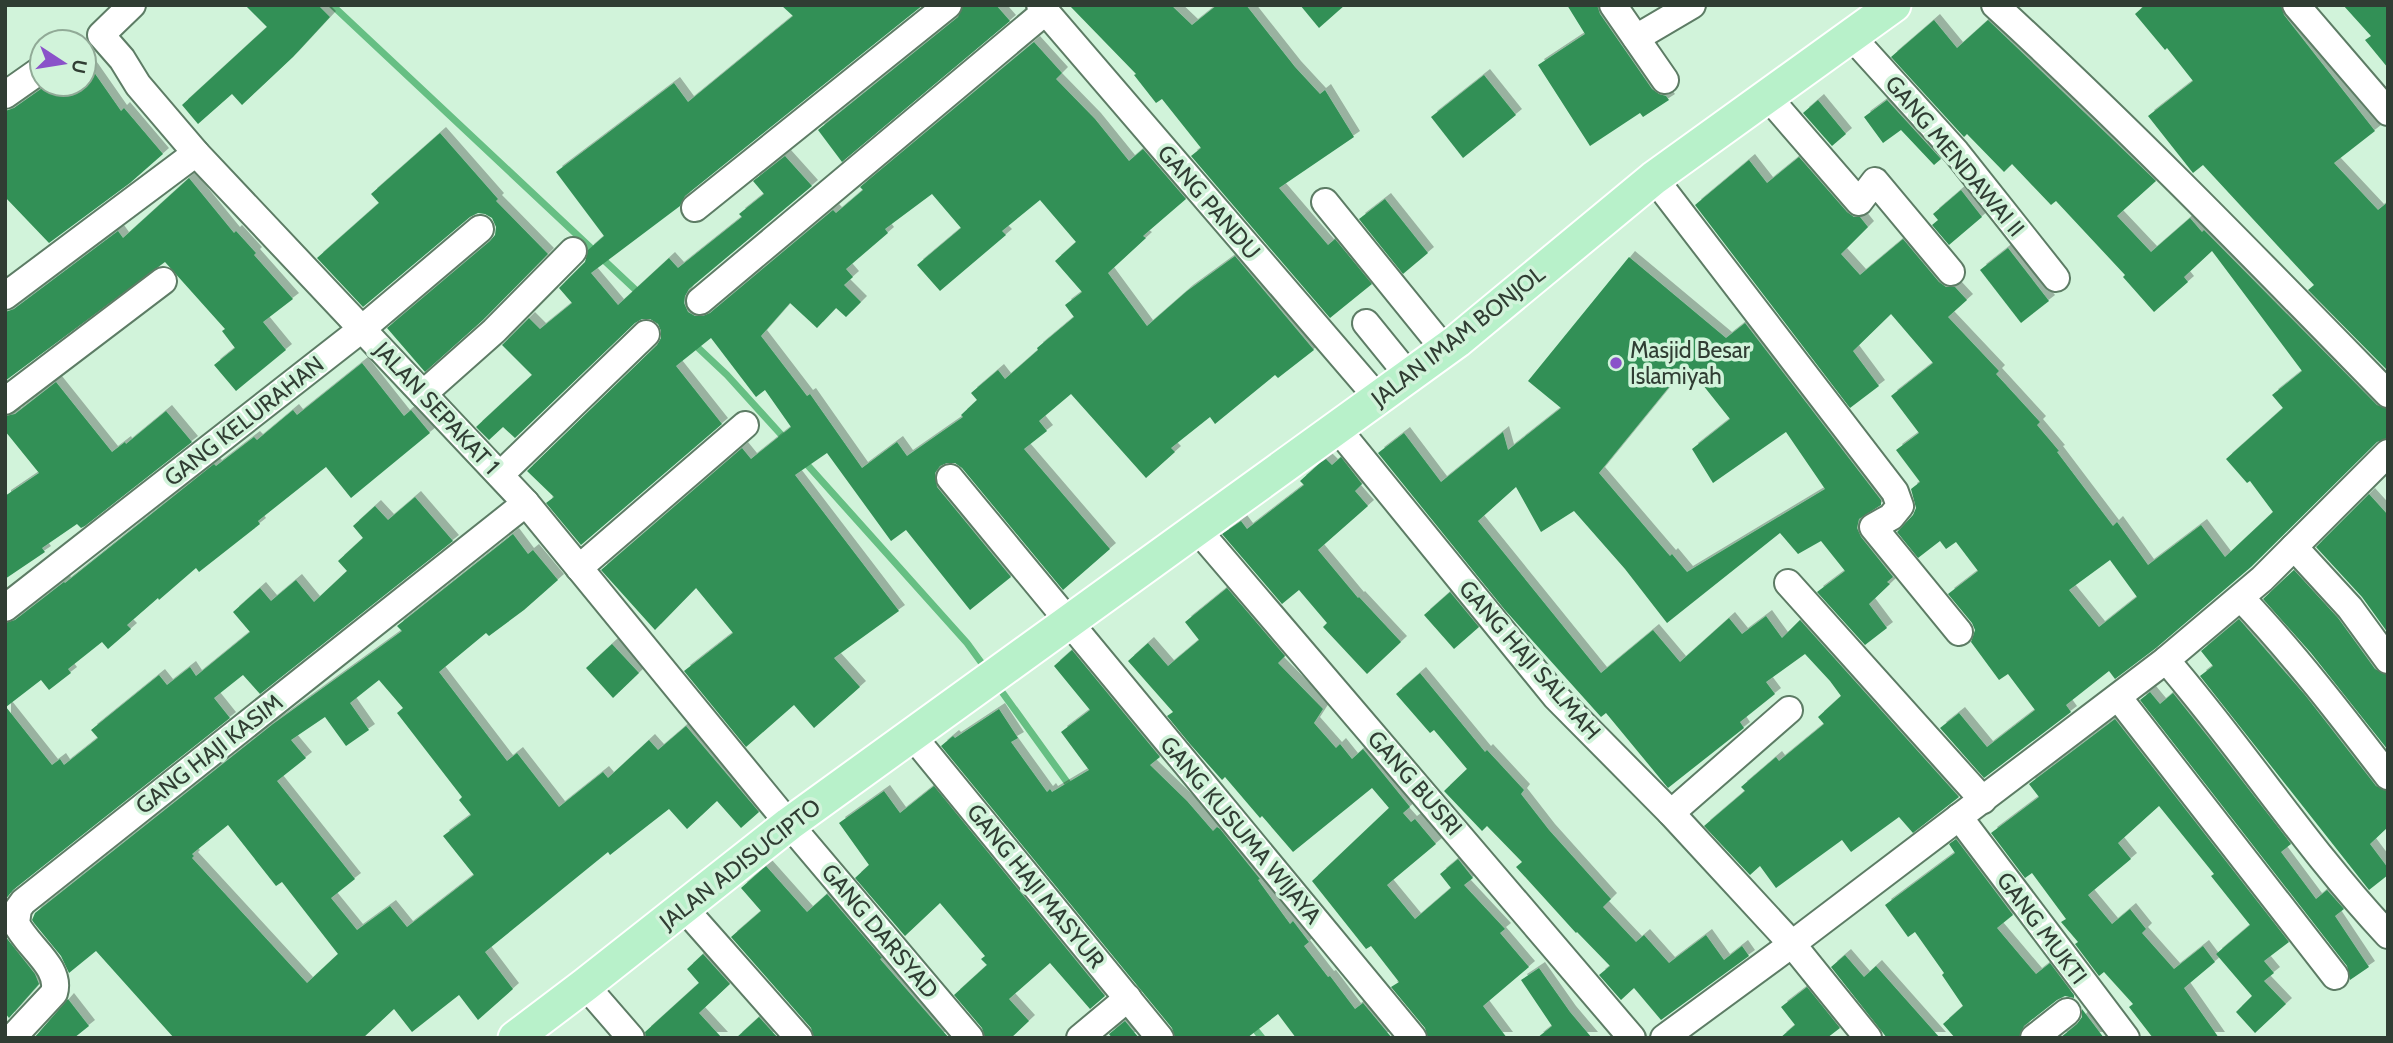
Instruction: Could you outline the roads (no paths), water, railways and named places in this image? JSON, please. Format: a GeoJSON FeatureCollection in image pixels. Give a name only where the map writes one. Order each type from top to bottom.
{"type":"FeatureCollection","features":[{"type":"Feature","properties":{"kind":"main road","name":"JALAN IMAM BONJOL"},"geometry":{"type":"LineString","coordinates":[[968,696],[1445,350],[1654,178],[1894,5]]}},
{"type":"Feature","properties":{"kind":"main road","name":"JALAN ADISUCIPTO"},"geometry":{"type":"LineString","coordinates":[[515,1038],[789,824],[911,734],[968,696]]}},
{"type":"Feature","properties":{"kind":"street","name":"JALAN SEPAKAT 1"},"geometry":{"type":"LineString","coordinates":[[98,35],[132,5]]}},
{"type":"Feature","properties":{"kind":"street"},"geometry":{"type":"LineString","coordinates":[[695,208],[948,5]]}},
{"type":"Feature","properties":{"kind":"street"},"geometry":{"type":"LineString","coordinates":[[1613,5],[1665,80]]}},
{"type":"Feature","properties":{"kind":"street"},"geometry":{"type":"LineString","coordinates":[[1636,38],[1692,5]]}},
{"type":"Feature","properties":{"kind":"street"},"geometry":{"type":"LineString","coordinates":[[1995,5],[2173,174],[2388,394]]}},
{"type":"Feature","properties":{"kind":"street"},"geometry":{"type":"LineString","coordinates":[[2296,5],[2388,112]]}},
{"type":"Feature","properties":{"kind":"street"},"geometry":{"type":"LineString","coordinates":[[700,301],[1043,8]]}},
{"type":"Feature","properties":{"kind":"street","name":"GANG PANDU"},"geometry":{"type":"LineString","coordinates":[[1043,8],[1378,398]]}},
{"type":"Feature","properties":{"kind":"street","name":"GANG MENDAWAI II"},"geometry":{"type":"LineString","coordinates":[[1852,37],[1956,152],[2056,278]]}},
{"type":"Feature","properties":{"kind":"street","name":"JALAN SEPAKAT 1"},"geometry":{"type":"LineString","coordinates":[[98,44],[122,59],[138,85],[196,153],[526,503],[789,824]]}},
{"type":"Feature","properties":{"kind":"street"},"geometry":{"type":"LineString","coordinates":[[5,95],[28,79]]}},
{"type":"Feature","properties":{"kind":"street"},"geometry":{"type":"LineString","coordinates":[[1768,97],[1859,202],[1875,181],[1951,272]]}},
{"type":"Feature","properties":{"kind":"street"},"geometry":{"type":"LineString","coordinates":[[5,296],[196,153]]}},
{"type":"Feature","properties":{"kind":"street"},"geometry":{"type":"LineString","coordinates":[[1654,178],[1895,492],[1900,506],[1897,512],[1873,527],[1959,632]]}},
{"type":"Feature","properties":{"kind":"street"},"geometry":{"type":"LineString","coordinates":[[1325,202],[1445,350]]}},
{"type":"Feature","properties":{"kind":"street","name":"GANG KELURAHAN"},"geometry":{"type":"LineString","coordinates":[[5,608],[363,328],[480,229]]}},
{"type":"Feature","properties":{"kind":"street"},"geometry":{"type":"LineString","coordinates":[[423,394],[494,331],[573,251]]}},
{"type":"Feature","properties":{"kind":"street"},"geometry":{"type":"LineString","coordinates":[[5,401],[163,281]]}},
{"type":"Feature","properties":{"kind":"street"},"geometry":{"type":"LineString","coordinates":[[1366,323],[1409,376]]}},
{"type":"Feature","properties":{"kind":"street"},"geometry":{"type":"LineString","coordinates":[[500,475],[646,334]]}},
{"type":"Feature","properties":{"kind":"street"},"geometry":{"type":"LineString","coordinates":[[579,568],[746,425]]}},
{"type":"Feature","properties":{"kind":"street","name":"GANG HAJI SALMAH"},"geometry":{"type":"LineString","coordinates":[[1337,428],[1556,697],[1671,813],[1792,944],[1868,1038]]}},
{"type":"Feature","properties":{"kind":"street"},"geometry":{"type":"LineString","coordinates":[[1664,1038],[2166,660],[2241,598],[2388,453]]}},
{"type":"Feature","properties":{"kind":"street","name":"GANG KUSUMA WIJAYA"},"geometry":{"type":"LineString","coordinates":[[950,478],[1413,1038]]}},
{"type":"Feature","properties":{"kind":"street","name":"GANG HAJI KASIM"},"geometry":{"type":"LineString","coordinates":[[24,1033],[54,993],[56,985],[53,973],[16,923],[18,909],[23,902],[526,503]]}},
{"type":"Feature","properties":{"kind":"street","name":"GANG BUSRI"},"geometry":{"type":"LineString","coordinates":[[1197,529],[1632,1038]]}},
{"type":"Feature","properties":{"kind":"street"},"geometry":{"type":"LineString","coordinates":[[2294,547],[2350,608],[2388,660]]}},
{"type":"Feature","properties":{"kind":"street"},"geometry":{"type":"LineString","coordinates":[[1788,583],[1983,800]]}},
{"type":"Feature","properties":{"kind":"street"},"geometry":{"type":"LineString","coordinates":[[2241,598],[2271,629],[2388,776]]}},
{"type":"Feature","properties":{"kind":"street"},"geometry":{"type":"LineString","coordinates":[[2166,660],[2200,699],[2301,831],[2388,935]]}},
{"type":"Feature","properties":{"kind":"street"},"geometry":{"type":"LineString","coordinates":[[2118,697],[2335,976]]}},
{"type":"Feature","properties":{"kind":"street"},"geometry":{"type":"LineString","coordinates":[[1671,813],[1789,710]]}},
{"type":"Feature","properties":{"kind":"street","name":"GANG HAJI MASYUR"},"geometry":{"type":"LineString","coordinates":[[911,734],[1160,1038]]}},
{"type":"Feature","properties":{"kind":"street","name":"GANG MUKTI"},"geometry":{"type":"LineString","coordinates":[[1959,817],[2126,1038]]}},
{"type":"Feature","properties":{"kind":"street","name":"GANG DARSYAD"},"geometry":{"type":"LineString","coordinates":[[789,824],[970,1038]]}},
{"type":"Feature","properties":{"kind":"street"},"geometry":{"type":"LineString","coordinates":[[684,908],[799,1038]]}},
{"type":"Feature","properties":{"kind":"street"},"geometry":{"type":"LineString","coordinates":[[585,985],[631,1038]]}},
{"type":"Feature","properties":{"kind":"street"},"geometry":{"type":"LineString","coordinates":[[1080,1038],[1128,999]]}},
{"type":"Feature","properties":{"kind":"street"},"geometry":{"type":"LineString","coordinates":[[2034,1038],[2067,1012]]}},
{"type":"Feature","properties":{"kind":"waterway"},"geometry":{"type":"LineString","coordinates":[[332,5],[640,294]]}},
{"type":"Feature","properties":{"kind":"waterway"},"geometry":{"type":"LineString","coordinates":[[693,343],[727,375],[786,440]]}},
{"type":"Feature","properties":{"kind":"waterway"},"geometry":{"type":"LineString","coordinates":[[803,460],[967,643],[986,669]]}},
{"type":"Feature","properties":{"kind":"waterway"},"geometry":{"type":"LineString","coordinates":[[997,685],[1072,789]]}},
{"type":"Feature","properties":{"kind":"waterway"},"geometry":{"type":"LineString","coordinates":[[1251,1024],[1262,1038]]}},
{"type":"Feature","properties":{"kind":"place","name":"Masjid Besar Islamiyah"},"geometry":{"type":"Point","coordinates":[1616,363]}}]}
